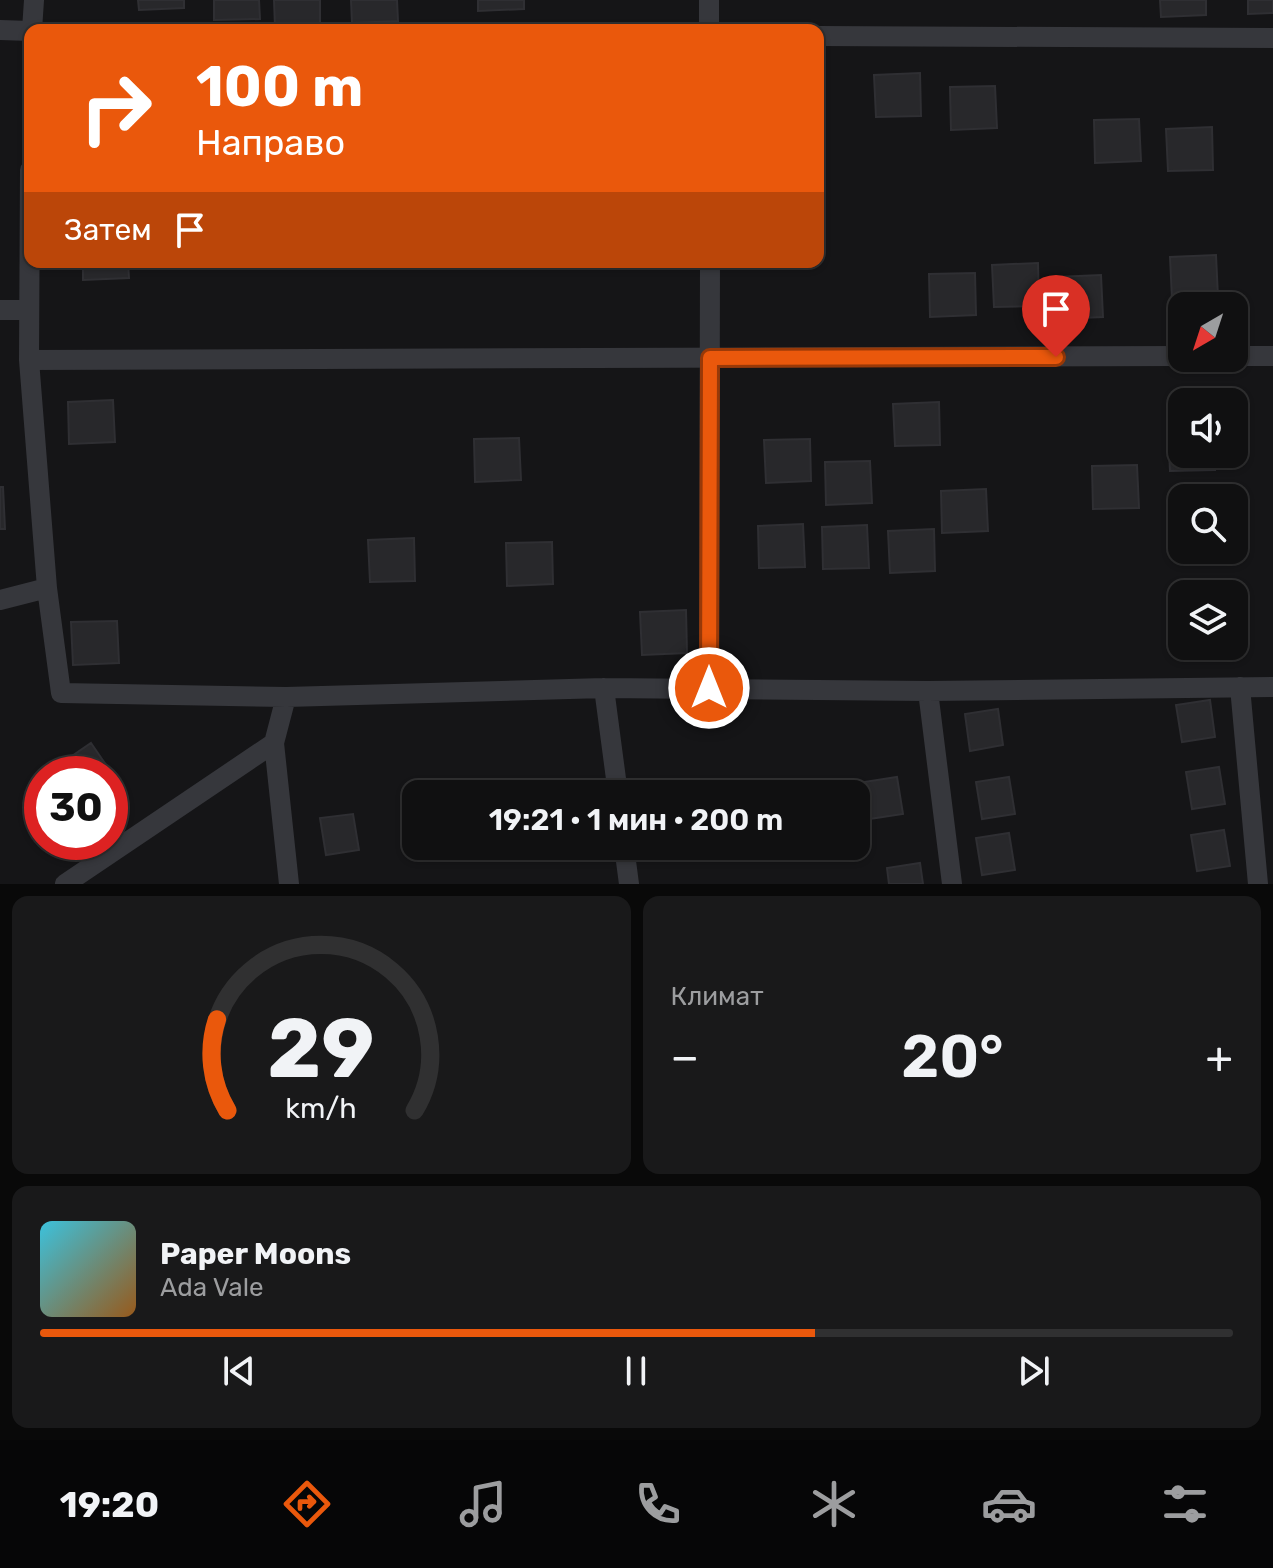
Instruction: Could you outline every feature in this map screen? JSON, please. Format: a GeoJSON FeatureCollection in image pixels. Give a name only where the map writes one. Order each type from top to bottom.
{"type":"FeatureCollection","features":[{"type":"Feature","properties":{"kind":"street"},"geometry":{"type":"LineString","coordinates":[[32,24],[34,0]]}},
{"type":"Feature","properties":{"kind":"street"},"geometry":{"type":"LineString","coordinates":[[709,0],[709,24]]}},
{"type":"Feature","properties":{"kind":"street"},"geometry":{"type":"LineString","coordinates":[[0,30],[24,30]]}},
{"type":"Feature","properties":{"kind":"street"},"geometry":{"type":"LineString","coordinates":[[824,36],[1273,38]]}},
{"type":"Feature","properties":{"kind":"street"},"geometry":{"type":"LineString","coordinates":[[29,268],[29,360],[47,588],[61,693],[286,697],[604,688],[928,691],[1273,687]]}},
{"type":"Feature","properties":{"kind":"street"},"geometry":{"type":"LineString","coordinates":[[709,688],[710,268]]}},
{"type":"Feature","properties":{"kind":"street"},"geometry":{"type":"LineString","coordinates":[[0,310],[28,310]]}},
{"type":"Feature","properties":{"kind":"street"},"geometry":{"type":"LineString","coordinates":[[29,360],[1168,356]]}},
{"type":"Feature","properties":{"kind":"street"},"geometry":{"type":"LineString","coordinates":[[1248,356],[1273,356]]}},
{"type":"Feature","properties":{"kind":"street"},"geometry":{"type":"LineString","coordinates":[[0,600],[47,588]]}},
{"type":"Feature","properties":{"kind":"street"},"geometry":{"type":"LineString","coordinates":[[1240,687],[1258,884]]}},
{"type":"Feature","properties":{"kind":"street"},"geometry":{"type":"LineString","coordinates":[[604,688],[616,780]]}},
{"type":"Feature","properties":{"kind":"street"},"geometry":{"type":"LineString","coordinates":[[928,691],[952,884]]}},
{"type":"Feature","properties":{"kind":"street"},"geometry":{"type":"LineString","coordinates":[[286,697],[274,743],[289,884]]}},
{"type":"Feature","properties":{"kind":"street"},"geometry":{"type":"LineString","coordinates":[[65,884],[274,743]]}},
{"type":"Feature","properties":{"kind":"street"},"geometry":{"type":"LineString","coordinates":[[626,860],[629,884]]}},
{"type":"Feature","properties":{"kind":"building"},"geometry":{"type":"Polygon","coordinates":[[[138,0],[184,0],[184,8],[139,10],[138,0]]]}},
{"type":"Feature","properties":{"kind":"building"},"geometry":{"type":"Polygon","coordinates":[[[214,0],[259,0],[260,19],[214,20],[214,0]]]}},
{"type":"Feature","properties":{"kind":"building"},"geometry":{"type":"Polygon","coordinates":[[[274,0],[320,0],[320,24],[275,24],[274,0]]]}},
{"type":"Feature","properties":{"kind":"building"},"geometry":{"type":"Polygon","coordinates":[[[351,0],[397,0],[398,21],[352,23],[351,0]]]}},
{"type":"Feature","properties":{"kind":"building"},"geometry":{"type":"Polygon","coordinates":[[[478,0],[524,0],[524,9],[478,11],[478,0]]]}},
{"type":"Feature","properties":{"kind":"building"},"geometry":{"type":"Polygon","coordinates":[[[1160,0],[1206,0],[1206,15],[1161,17],[1160,0]]]}},
{"type":"Feature","properties":{"kind":"building"},"geometry":{"type":"Polygon","coordinates":[[[1248,0],[1273,0],[1273,13],[1248,14],[1248,0]]]}},
{"type":"Feature","properties":{"kind":"building"},"geometry":{"type":"Polygon","coordinates":[[[920,73],[921,116],[876,117],[874,75],[920,73]]]}},
{"type":"Feature","properties":{"kind":"building"},"geometry":{"type":"Polygon","coordinates":[[[995,86],[997,128],[951,130],[950,87],[995,86]]]}},
{"type":"Feature","properties":{"kind":"building"},"geometry":{"type":"Polygon","coordinates":[[[1139,119],[1141,161],[1095,163],[1094,120],[1139,119]]]}},
{"type":"Feature","properties":{"kind":"building"},"geometry":{"type":"Polygon","coordinates":[[[1212,127],[1213,170],[1168,171],[1166,129],[1212,127]]]}},
{"type":"Feature","properties":{"kind":"building"},"geometry":{"type":"Polygon","coordinates":[[[1216,255],[1218,292],[1172,292],[1170,257],[1216,255]]]}},
{"type":"Feature","properties":{"kind":"building"},"geometry":{"type":"Polygon","coordinates":[[[1038,263],[1039,306],[994,307],[992,265],[1038,263]]]}},
{"type":"Feature","properties":{"kind":"building"},"geometry":{"type":"Polygon","coordinates":[[[83,268],[128,268],[129,278],[83,280],[83,268]]]}},
{"type":"Feature","properties":{"kind":"building"},"geometry":{"type":"Polygon","coordinates":[[[975,273],[976,315],[930,317],[929,274],[975,273]]]}},
{"type":"Feature","properties":{"kind":"building"},"geometry":{"type":"Polygon","coordinates":[[[1101,275],[1103,317],[1057,319],[1056,277],[1101,275]]]}},
{"type":"Feature","properties":{"kind":"building"},"geometry":{"type":"Polygon","coordinates":[[[113,400],[115,442],[69,444],[68,402],[113,400]]]}},
{"type":"Feature","properties":{"kind":"building"},"geometry":{"type":"Polygon","coordinates":[[[939,402],[940,445],[895,446],[893,404],[939,402]]]}},
{"type":"Feature","properties":{"kind":"building"},"geometry":{"type":"Polygon","coordinates":[[[519,438],[521,480],[475,482],[474,439],[519,438]]]}},
{"type":"Feature","properties":{"kind":"building"},"geometry":{"type":"Polygon","coordinates":[[[810,439],[811,481],[766,483],[764,440],[810,439]]]}},
{"type":"Feature","properties":{"kind":"building"},"geometry":{"type":"Polygon","coordinates":[[[870,461],[872,503],[826,505],[825,462],[870,461]]]}},
{"type":"Feature","properties":{"kind":"building"},"geometry":{"type":"Polygon","coordinates":[[[1137,465],[1139,508],[1093,509],[1092,466],[1137,465]]]}},
{"type":"Feature","properties":{"kind":"building"},"geometry":{"type":"Polygon","coordinates":[[[1170,468],[1215,468],[1215,470],[1170,471],[1170,468]]]}},
{"type":"Feature","properties":{"kind":"building"},"geometry":{"type":"Polygon","coordinates":[[[0,487],[3,487],[5,529],[0,529],[0,487]]]}},
{"type":"Feature","properties":{"kind":"building"},"geometry":{"type":"Polygon","coordinates":[[[986,489],[988,531],[942,533],[941,491],[986,489]]]}},
{"type":"Feature","properties":{"kind":"building"},"geometry":{"type":"Polygon","coordinates":[[[803,524],[805,567],[759,568],[758,526],[803,524]]]}},
{"type":"Feature","properties":{"kind":"building"},"geometry":{"type":"Polygon","coordinates":[[[867,525],[869,568],[823,569],[822,527],[867,525]]]}},
{"type":"Feature","properties":{"kind":"building"},"geometry":{"type":"Polygon","coordinates":[[[934,529],[935,571],[890,573],[888,531],[934,529]]]}},
{"type":"Feature","properties":{"kind":"building"},"geometry":{"type":"Polygon","coordinates":[[[414,538],[415,581],[370,582],[368,540],[414,538]]]}},
{"type":"Feature","properties":{"kind":"building"},"geometry":{"type":"Polygon","coordinates":[[[552,542],[553,584],[507,586],[506,543],[552,542]]]}},
{"type":"Feature","properties":{"kind":"building"},"geometry":{"type":"Polygon","coordinates":[[[686,610],[687,653],[642,655],[640,612],[686,610]]]}},
{"type":"Feature","properties":{"kind":"building"},"geometry":{"type":"Polygon","coordinates":[[[117,621],[119,663],[73,665],[71,622],[117,621]]]}},
{"type":"Feature","properties":{"kind":"building"},"geometry":{"type":"Polygon","coordinates":[[[1210,700],[1215,737],[1182,742],[1176,705],[1210,700]]]}},
{"type":"Feature","properties":{"kind":"building"},"geometry":{"type":"Polygon","coordinates":[[[998,709],[1003,745],[970,751],[965,714],[998,709]]]}},
{"type":"Feature","properties":{"kind":"building"},"geometry":{"type":"Polygon","coordinates":[[[91,743],[100,756],[72,756],[91,743]]]}},
{"type":"Feature","properties":{"kind":"building"},"geometry":{"type":"Polygon","coordinates":[[[1219,767],[1225,804],[1192,809],[1186,772],[1219,767]]]}},
{"type":"Feature","properties":{"kind":"building"},"geometry":{"type":"Polygon","coordinates":[[[897,777],[903,814],[870,819],[870,781],[897,777]]]}},
{"type":"Feature","properties":{"kind":"building"},"geometry":{"type":"Polygon","coordinates":[[[1009,777],[1015,814],[982,819],[976,782],[1009,777]]]}},
{"type":"Feature","properties":{"kind":"building"},"geometry":{"type":"Polygon","coordinates":[[[353,814],[359,850],[326,855],[320,818],[353,814]]]}},
{"type":"Feature","properties":{"kind":"building"},"geometry":{"type":"Polygon","coordinates":[[[1224,830],[1230,866],[1197,871],[1191,835],[1224,830]]]}},
{"type":"Feature","properties":{"kind":"building"},"geometry":{"type":"Polygon","coordinates":[[[1009,833],[1015,870],[982,875],[976,838],[1009,833]]]}},
{"type":"Feature","properties":{"kind":"building"},"geometry":{"type":"Polygon","coordinates":[[[920,863],[923,884],[889,884],[887,868],[920,863]]]}},
{"type":"Feature","properties":{"kind":"route"},"geometry":{"type":"LineString","coordinates":[[709,688],[710,358],[1056,357]]}}]}
